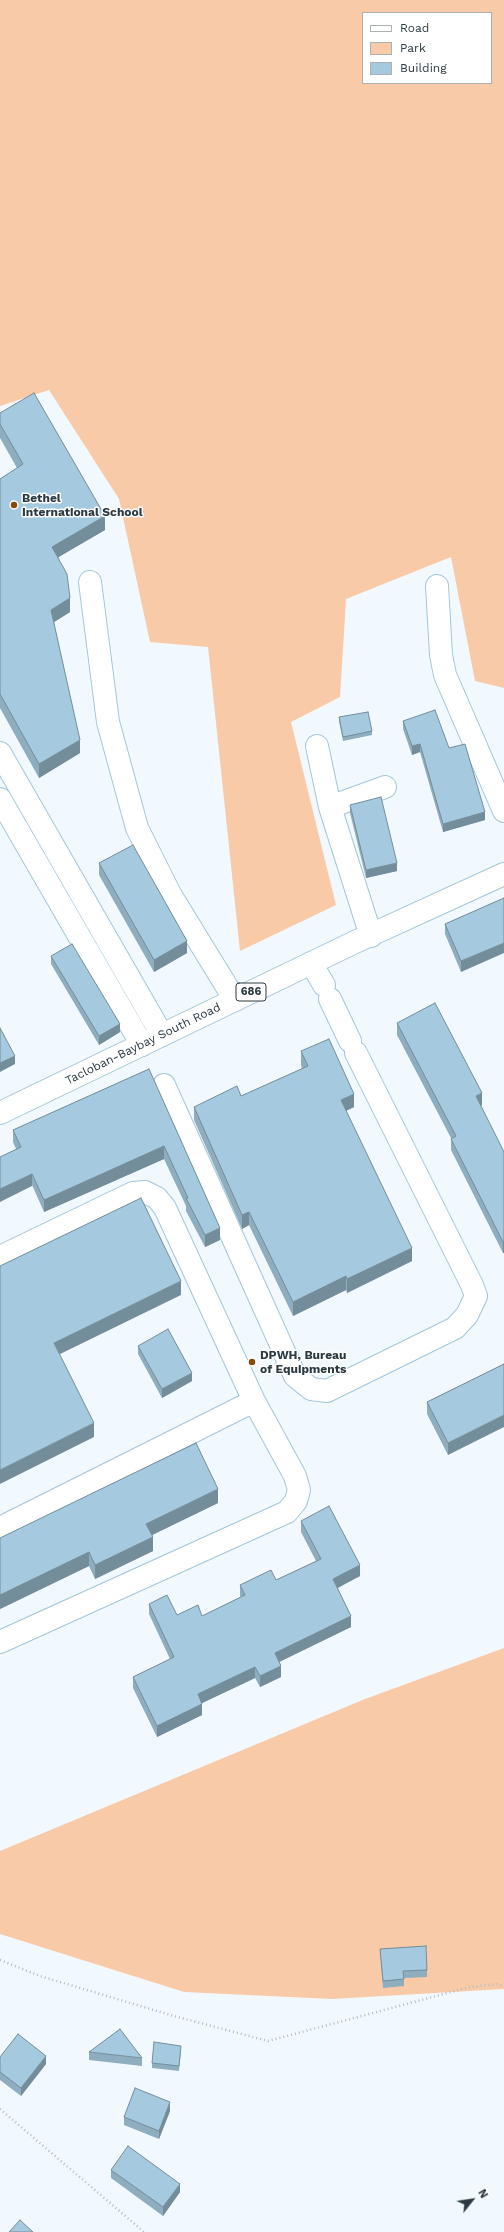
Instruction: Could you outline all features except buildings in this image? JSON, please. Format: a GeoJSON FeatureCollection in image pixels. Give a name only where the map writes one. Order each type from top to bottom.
{"type":"FeatureCollection","features":[{"type":"Feature","properties":{"kind":"main road"},"geometry":{"type":"LineString","coordinates":[[90,582],[108,722],[137,828],[170,894],[235,1000]]}},
{"type":"Feature","properties":{"kind":"main road"},"geometry":{"type":"LineString","coordinates":[[437,586],[441,655],[445,675],[504,812]]}},
{"type":"Feature","properties":{"kind":"main road"},"geometry":{"type":"LineString","coordinates":[[317,746],[330,807],[371,936]]}},
{"type":"Feature","properties":{"kind":"main road"},"geometry":{"type":"LineString","coordinates":[[0,753],[162,1035]]}},
{"type":"Feature","properties":{"kind":"main road"},"geometry":{"type":"LineString","coordinates":[[330,807],[385,787]]}},
{"type":"Feature","properties":{"kind":"main road"},"geometry":{"type":"LineString","coordinates":[[0,799],[142,1045]]}},
{"type":"Feature","properties":{"kind":"main road","name":"Tacloban-Baybay South Road"},"geometry":{"type":"LineString","coordinates":[[0,1113],[311,963],[504,874]]}},
{"type":"Feature","properties":{"kind":"main road"},"geometry":{"type":"LineString","coordinates":[[164,1085],[295,1376],[310,1389],[327,1391],[455,1328],[467,1315],[476,1296],[472,1285],[327,992],[311,963]]}},
{"type":"Feature","properties":{"kind":"main road"},"geometry":{"type":"LineString","coordinates":[[0,1257],[133,1193],[145,1192],[157,1198],[165,1208],[254,1401],[295,1476],[299,1490],[296,1501],[287,1512],[0,1642]]}},
{"type":"Feature","properties":{"kind":"main road"},"geometry":{"type":"LineString","coordinates":[[0,1528],[254,1401]]}},
{"type":"Feature","properties":{"kind":"path"},"geometry":{"type":"LineString","coordinates":[[0,1960],[54,1980],[174,2016],[268,2041],[470,1987],[498,1984],[504,1987]]}},
{"type":"Feature","properties":{"kind":"path"},"geometry":{"type":"LineString","coordinates":[[0,2109],[144,2232]]}},
{"type":"Feature","properties":{"kind":"green space"},"geometry":{"type":"Polygon","coordinates":[[[0,0],[504,0],[504,688],[475,681],[451,557],[346,599],[340,697],[291,722],[336,905],[240,951],[208,647],[150,642],[119,499],[49,390],[0,406],[0,0]]]}},
{"type":"Feature","properties":{"kind":"green space"},"geometry":{"type":"Polygon","coordinates":[[[504,1648],[504,1989],[332,1999],[184,1992],[0,1934],[0,1851],[365,1699],[504,1648]]]}},
{"type":"Feature","properties":{"kind":"place","name":"Bethel International School"},"geometry":{"type":"Point","coordinates":[14,505]}},
{"type":"Feature","properties":{"kind":"place","name":"DPWH, Bureau of Equipments"},"geometry":{"type":"Point","coordinates":[252,1362]}}]}
